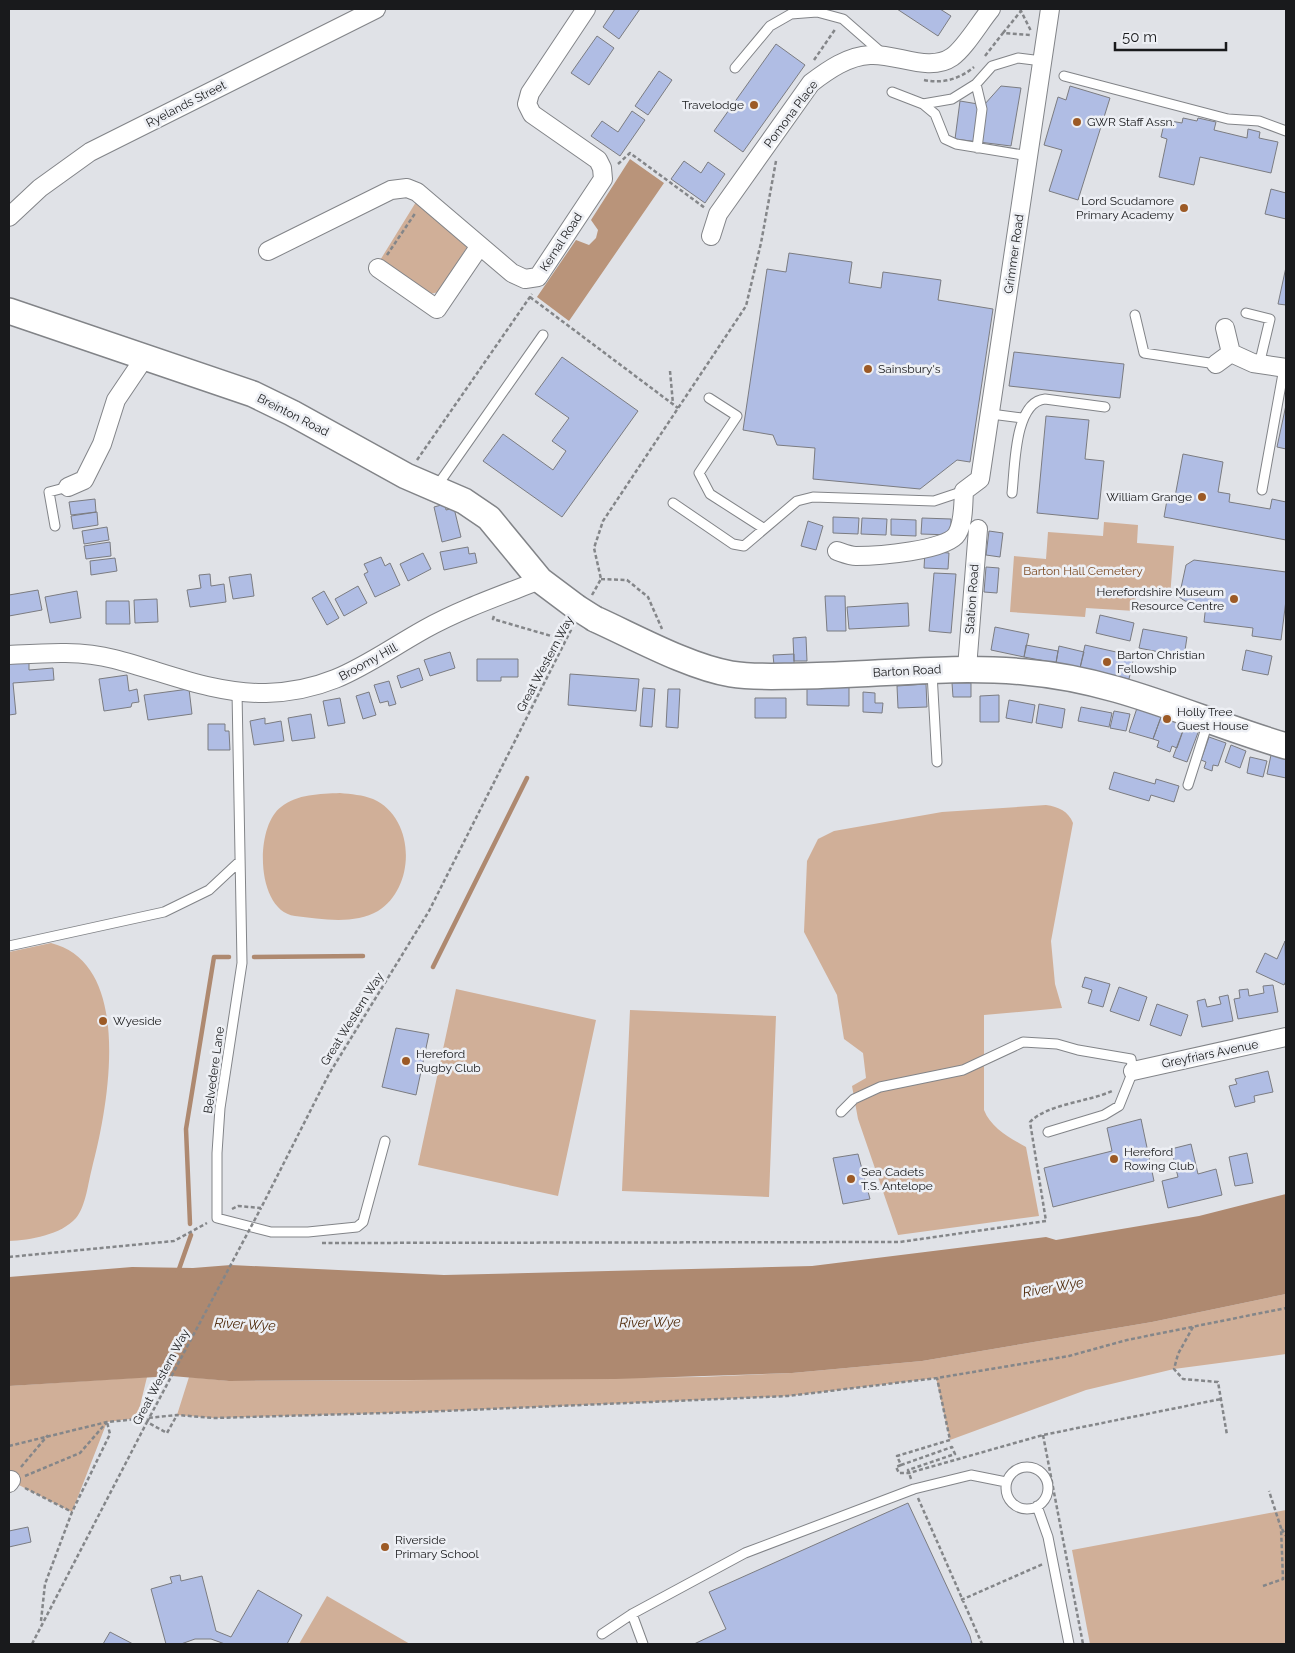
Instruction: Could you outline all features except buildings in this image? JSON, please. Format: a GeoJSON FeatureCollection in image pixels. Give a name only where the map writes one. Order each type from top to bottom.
{"type":"FeatureCollection","features":[{"type":"Feature","properties":{"kind":"street","name":"Ryelands Street"},"geometry":{"type":"LineString","coordinates":[[9,216],[40,188],[90,152],[376,9]]}},
{"type":"Feature","properties":{"kind":"street"},"geometry":{"type":"LineString","coordinates":[[586,9],[530,93],[527,104],[532,114],[598,160],[602,168]]}},
{"type":"Feature","properties":{"kind":"street","name":"Pomona Place"},"geometry":{"type":"LineString","coordinates":[[711,236],[718,214],[811,83],[827,70],[868,55],[883,55],[927,64],[943,62],[954,56],[990,9]]}},
{"type":"Feature","properties":{"kind":"street","name":"Grimmer Road"},"geometry":{"type":"LineString","coordinates":[[964,492],[980,479],[1042,61],[1039,36],[1050,9]]}},
{"type":"Feature","properties":{"kind":"street","name":"Kernal Road"},"geometry":{"type":"LineString","coordinates":[[268,251],[391,190],[407,188],[417,192],[479,247],[512,273],[525,279],[538,277],[603,179],[602,168]]}},
{"type":"Feature","properties":{"kind":"street"},"geometry":{"type":"LineString","coordinates":[[378,268],[437,309],[479,247]]}},
{"type":"Feature","properties":{"kind":"street","name":"Breinton Road"},"geometry":{"type":"LineString","coordinates":[[9,311],[253,394],[292,413],[406,476],[464,501],[489,518],[540,580]]}},
{"type":"Feature","properties":{"kind":"street"},"geometry":{"type":"LineString","coordinates":[[1225,328],[1232,354]]}},
{"type":"Feature","properties":{"kind":"street"},"geometry":{"type":"LineString","coordinates":[[1232,354],[1259,364],[1285,368]]}},
{"type":"Feature","properties":{"kind":"street"},"geometry":{"type":"LineString","coordinates":[[1216,364],[1232,354]]}},
{"type":"Feature","properties":{"kind":"street"},"geometry":{"type":"LineString","coordinates":[[68,488],[84,480],[102,444],[116,400],[145,357]]}},
{"type":"Feature","properties":{"kind":"street"},"geometry":{"type":"LineString","coordinates":[[837,551],[854,556],[927,549],[948,543],[957,535],[961,522],[964,492]]}},
{"type":"Feature","properties":{"kind":"street","name":"Station Road"},"geometry":{"type":"LineString","coordinates":[[967,668],[978,529]]}},
{"type":"Feature","properties":{"kind":"street","name":"Broomy Hill"},"geometry":{"type":"LineString","coordinates":[[9,655],[58,652],[90,654],[129,663],[181,680],[237,692],[292,691],[338,679],[366,665],[425,629],[540,580]]}},
{"type":"Feature","properties":{"kind":"street","name":"Barton Road"},"geometry":{"type":"LineString","coordinates":[[540,580],[583,613],[713,670],[748,676],[824,676],[967,668],[1028,672],[1085,681],[1129,691],[1286,746]]}},
{"type":"Feature","properties":{"kind":"street","name":"Greyfriars Avenue"},"geometry":{"type":"LineString","coordinates":[[1133,1071],[1286,1037]]}},
{"type":"Feature","properties":{"kind":"lane"},"geometry":{"type":"LineString","coordinates":[[735,68],[770,26],[791,14],[817,12],[843,19],[866,37],[883,55]]}},
{"type":"Feature","properties":{"kind":"lane"},"geometry":{"type":"LineString","coordinates":[[923,104],[952,99],[976,84],[992,66],[1018,58],[1042,61]]}},
{"type":"Feature","properties":{"kind":"lane"},"geometry":{"type":"LineString","coordinates":[[1064,76],[1228,118],[1259,121],[1286,131]]}},
{"type":"Feature","properties":{"kind":"lane"},"geometry":{"type":"LineString","coordinates":[[976,84],[982,109],[976,148]]}},
{"type":"Feature","properties":{"kind":"lane"},"geometry":{"type":"LineString","coordinates":[[892,92],[923,104],[935,114],[945,139],[956,144],[1028,156]]}},
{"type":"Feature","properties":{"kind":"lane"},"geometry":{"type":"LineString","coordinates":[[1246,313],[1270,319],[1259,364]]}},
{"type":"Feature","properties":{"kind":"lane"},"geometry":{"type":"LineString","coordinates":[[1135,315],[1144,353],[1216,364]]}},
{"type":"Feature","properties":{"kind":"lane"},"geometry":{"type":"LineString","coordinates":[[436,489],[543,336]]}},
{"type":"Feature","properties":{"kind":"lane"},"geometry":{"type":"LineString","coordinates":[[1262,490],[1285,368]]}},
{"type":"Feature","properties":{"kind":"lane"},"geometry":{"type":"LineString","coordinates":[[709,398],[737,416],[698,473],[710,494],[763,528]]}},
{"type":"Feature","properties":{"kind":"lane"},"geometry":{"type":"LineString","coordinates":[[1012,493],[1022,418],[1029,405],[1036,400],[1045,399],[1105,407]]}},
{"type":"Feature","properties":{"kind":"lane"},"geometry":{"type":"LineString","coordinates":[[991,414],[1022,418]]}},
{"type":"Feature","properties":{"kind":"lane"},"geometry":{"type":"LineString","coordinates":[[55,526],[49,492],[68,488]]}},
{"type":"Feature","properties":{"kind":"lane"},"geometry":{"type":"LineString","coordinates":[[673,503],[739,546],[748,544],[763,528],[797,501],[813,497],[934,501],[964,492]]}},
{"type":"Feature","properties":{"kind":"lane"},"geometry":{"type":"LineString","coordinates":[[932,670],[937,762]]}},
{"type":"Feature","properties":{"kind":"lane","name":"Belvedere Lane"},"geometry":{"type":"LineString","coordinates":[[217,1218],[217,1153],[220,1108],[242,963],[237,692]]}},
{"type":"Feature","properties":{"kind":"lane"},"geometry":{"type":"LineString","coordinates":[[1188,785],[1209,719]]}},
{"type":"Feature","properties":{"kind":"lane"},"geometry":{"type":"LineString","coordinates":[[9,946],[164,912],[209,890],[239,862]]}},
{"type":"Feature","properties":{"kind":"lane"},"geometry":{"type":"LineString","coordinates":[[842,1112],[854,1099],[880,1087],[963,1070],[1023,1042],[1057,1044],[1078,1050],[1131,1059],[1133,1071],[1119,1106],[1104,1115],[1048,1132]]}},
{"type":"Feature","properties":{"kind":"lane"},"geometry":{"type":"LineString","coordinates":[[217,1218],[271,1232],[308,1232],[357,1228],[363,1222],[385,1141]]}},
{"type":"Feature","properties":{"kind":"lane"},"geometry":{"type":"LineString","coordinates":[[1028,1466],[1041,1472],[1047,1483],[1048,1490],[1043,1502],[1038,1506],[1025,1509],[1011,1503],[1007,1497],[1006,1482],[1009,1475],[1021,1467],[1028,1466]]}},
{"type":"Feature","properties":{"kind":"lane"},"geometry":{"type":"LineString","coordinates":[[602,1634],[632,1614],[745,1553],[914,1489],[971,1475],[1006,1482]]}},
{"type":"Feature","properties":{"kind":"lane"},"geometry":{"type":"LineString","coordinates":[[1038,1506],[1048,1537],[1069,1644]]}},
{"type":"Feature","properties":{"kind":"lane"},"geometry":{"type":"LineString","coordinates":[[632,1614],[643,1644]]}},
{"type":"Feature","properties":{"kind":"path"},"geometry":{"type":"LineString","coordinates":[[981,60],[1020,10],[1039,36]]}},
{"type":"Feature","properties":{"kind":"path"},"geometry":{"type":"LineString","coordinates":[[810,65],[843,19]]}},
{"type":"Feature","properties":{"kind":"path"},"geometry":{"type":"LineString","coordinates":[[1003,33],[1039,36]]}},
{"type":"Feature","properties":{"kind":"path"},"geometry":{"type":"LineString","coordinates":[[918,79],[932,82],[947,80],[965,75],[976,65]]}},
{"type":"Feature","properties":{"kind":"path"},"geometry":{"type":"LineString","coordinates":[[602,168],[613,169],[630,153],[706,209],[710,202]]}},
{"type":"Feature","properties":{"kind":"path"},"geometry":{"type":"LineString","coordinates":[[673,654],[648,597],[627,580],[601,579],[594,548],[603,521],[746,306],[759,252],[776,160]]}},
{"type":"Feature","properties":{"kind":"path"},"geometry":{"type":"LineString","coordinates":[[378,268],[424,200]]}},
{"type":"Feature","properties":{"kind":"path"},"geometry":{"type":"LineString","coordinates":[[406,476],[530,297],[678,408]]}},
{"type":"Feature","properties":{"kind":"path"},"geometry":{"type":"LineString","coordinates":[[670,371],[673,405]]}},
{"type":"Feature","properties":{"kind":"path","name":"Great Western Way"},"geometry":{"type":"LineString","coordinates":[[32,1644],[40,1625],[261,1208],[329,1074],[429,911],[565,640],[583,613],[601,579]]}},
{"type":"Feature","properties":{"kind":"path"},"geometry":{"type":"LineString","coordinates":[[496,598],[493,620],[565,640]]}},
{"type":"Feature","properties":{"kind":"path"},"geometry":{"type":"LineString","coordinates":[[315,1243],[900,1242],[1046,1221],[1030,1122],[1037,1114],[1099,1097],[1116,1089],[1133,1071]]}},
{"type":"Feature","properties":{"kind":"path"},"geometry":{"type":"LineString","coordinates":[[9,1256],[174,1241],[238,1206],[261,1208]]}},
{"type":"Feature","properties":{"kind":"path"},"geometry":{"type":"LineString","coordinates":[[9,1446],[49,1434],[107,1422],[177,1415],[214,1418],[401,1413],[778,1397],[937,1378],[1070,1356],[1127,1340],[1286,1308]]}},
{"type":"Feature","properties":{"kind":"path"},"geometry":{"type":"LineString","coordinates":[[1193,1328],[1178,1354],[1174,1369],[1183,1379],[1218,1382],[1227,1435]]}},
{"type":"Feature","properties":{"kind":"path"},"geometry":{"type":"LineString","coordinates":[[901,1465],[898,1456],[950,1440],[937,1378]]}},
{"type":"Feature","properties":{"kind":"path"},"geometry":{"type":"LineString","coordinates":[[982,1644],[961,1600],[914,1489],[909,1473],[908,1470],[955,1454],[952,1447],[896,1467],[900,1473],[909,1473],[1043,1435],[1222,1399]]}},
{"type":"Feature","properties":{"kind":"path"},"geometry":{"type":"LineString","coordinates":[[147,1422],[167,1433],[177,1415]]}},
{"type":"Feature","properties":{"kind":"path"},"geometry":{"type":"LineString","coordinates":[[10,1482],[80,1453],[107,1422]]}},
{"type":"Feature","properties":{"kind":"path"},"geometry":{"type":"LineString","coordinates":[[40,1625],[45,1584],[72,1512],[110,1434],[107,1422]]}},
{"type":"Feature","properties":{"kind":"path"},"geometry":{"type":"LineString","coordinates":[[10,1482],[49,1434]]}},
{"type":"Feature","properties":{"kind":"path"},"geometry":{"type":"LineString","coordinates":[[1043,1435],[1083,1644]]}},
{"type":"Feature","properties":{"kind":"path"},"geometry":{"type":"LineString","coordinates":[[10,1482],[72,1512]]}},
{"type":"Feature","properties":{"kind":"path"},"geometry":{"type":"LineString","coordinates":[[1269,1491],[1286,1536]]}},
{"type":"Feature","properties":{"kind":"path"},"geometry":{"type":"LineString","coordinates":[[1263,1586],[1283,1579],[1282,1528]]}},
{"type":"Feature","properties":{"kind":"path"},"geometry":{"type":"LineString","coordinates":[[961,1600],[1053,1562],[1068,1558]]}},
{"type":"Feature","properties":{"kind":"green space"},"geometry":{"type":"Polygon","coordinates":[[[416,202],[466,240],[467,247],[439,292],[430,294],[379,262],[416,202]]]}},
{"type":"Feature","properties":{"kind":"green space","name":"Barton Hall Cemetery"},"geometry":{"type":"Polygon","coordinates":[[[1104,522],[1138,525],[1137,543],[1174,546],[1170,597],[1136,595],[1135,611],[1086,608],[1085,617],[1010,612],[1014,556],[1046,559],[1048,532],[1103,536],[1104,522]]]}},
{"type":"Feature","properties":{"kind":"green space"},"geometry":{"type":"Polygon","coordinates":[[[340,793],[373,799],[387,808],[397,821],[403,837],[406,854],[399,886],[390,900],[378,911],[359,918],[337,920],[295,916],[282,911],[273,900],[266,885],[263,867],[263,849],[266,832],[272,817],[281,807],[294,799],[340,793]]]}},
{"type":"Feature","properties":{"kind":"green space"},"geometry":{"type":"Polygon","coordinates":[[[1046,805],[1062,810],[1073,823],[1051,941],[1055,984],[1062,1008],[984,1015],[984,1110],[996,1127],[1026,1147],[1039,1216],[898,1235],[858,1119],[852,1086],[866,1078],[863,1053],[844,1039],[837,995],[804,932],[807,861],[818,839],[834,831],[942,812],[1046,805]]]}},
{"type":"Feature","properties":{"kind":"green space"},"geometry":{"type":"Polygon","coordinates":[[[51,943],[78,956],[95,979],[105,1008],[109,1041],[108,1076],[104,1110],[86,1194],[76,1218],[62,1229],[45,1236],[9,1241],[9,952],[51,943]]]}},
{"type":"Feature","properties":{"kind":"green space"},"geometry":{"type":"Polygon","coordinates":[[[456,989],[596,1020],[558,1196],[418,1165],[456,989]]]}},
{"type":"Feature","properties":{"kind":"green space"},"geometry":{"type":"Polygon","coordinates":[[[630,1010],[776,1016],[769,1197],[622,1191],[630,1010]]]}},
{"type":"Feature","properties":{"kind":"green space"},"geometry":{"type":"Polygon","coordinates":[[[1286,1294],[1286,1354],[1174,1369],[1086,1390],[950,1440],[936,1378],[788,1396],[420,1412],[214,1418],[177,1415],[189,1377],[229,1381],[433,1380],[701,1377],[792,1373],[922,1361],[1152,1322],[1286,1294]]]}},
{"type":"Feature","properties":{"kind":"green space"},"geometry":{"type":"Polygon","coordinates":[[[147,1377],[137,1418],[107,1422],[72,1512],[9,1480],[9,1386],[147,1377]]]}},
{"type":"Feature","properties":{"kind":"green space"},"geometry":{"type":"Polygon","coordinates":[[[1286,1510],[1286,1644],[1090,1644],[1072,1550],[1286,1510]]]}},
{"type":"Feature","properties":{"kind":"green space"},"geometry":{"type":"Polygon","coordinates":[[[327,1596],[410,1644],[299,1644],[327,1596]]]}},
{"type":"Feature","properties":{"kind":"shaded area"},"geometry":{"type":"Polygon","coordinates":[[[630,159],[664,183],[569,321],[537,297],[576,240],[589,245],[596,238],[598,230],[591,220],[630,159]]]}},
{"type":"Feature","properties":{"kind":"water","name":"River Wye"},"geometry":{"type":"Polygon","coordinates":[[[1286,1194],[1286,1294],[1152,1322],[922,1361],[792,1373],[615,1379],[229,1381],[172,1376],[9,1386],[9,1277],[132,1267],[193,1268],[231,1265],[444,1275],[812,1266],[1046,1237],[1056,1240],[1199,1216],[1286,1194]]]}},
{"type":"Feature","properties":{"kind":"waterway"},"geometry":{"type":"LineString","coordinates":[[433,967],[527,778]]}},
{"type":"Feature","properties":{"kind":"waterway"},"geometry":{"type":"LineString","coordinates":[[254,957],[363,956]]}},
{"type":"Feature","properties":{"kind":"waterway"},"geometry":{"type":"LineString","coordinates":[[190,1224],[186,1129],[214,957],[229,957]]}},
{"type":"Feature","properties":{"kind":"waterway"},"geometry":{"type":"LineString","coordinates":[[178,1272],[191,1235]]}},
{"type":"Feature","properties":{"kind":"place","name":"Travelodge"},"geometry":{"type":"Point","coordinates":[754,105]}},
{"type":"Feature","properties":{"kind":"place","name":"GWR Staff Assn."},"geometry":{"type":"Point","coordinates":[1077,122]}},
{"type":"Feature","properties":{"kind":"place","name":"Lord Scudamore Primary Academy"},"geometry":{"type":"Point","coordinates":[1184,208]}},
{"type":"Feature","properties":{"kind":"place","name":"Sainsbury's"},"geometry":{"type":"Point","coordinates":[868,369]}},
{"type":"Feature","properties":{"kind":"place","name":"William Grange"},"geometry":{"type":"Point","coordinates":[1202,497]}},
{"type":"Feature","properties":{"kind":"place","name":"Herefordshire Museum Resource Centre"},"geometry":{"type":"Point","coordinates":[1234,599]}},
{"type":"Feature","properties":{"kind":"place","name":"Barton Christian Fellowship"},"geometry":{"type":"Point","coordinates":[1107,662]}},
{"type":"Feature","properties":{"kind":"place","name":"Holly Tree Guest House"},"geometry":{"type":"Point","coordinates":[1167,719]}},
{"type":"Feature","properties":{"kind":"place","name":"Wyeside"},"geometry":{"type":"Point","coordinates":[103,1021]}},
{"type":"Feature","properties":{"kind":"place","name":"Hereford Rugby Club"},"geometry":{"type":"Point","coordinates":[406,1061]}},
{"type":"Feature","properties":{"kind":"place","name":"Hereford Rowing Club"},"geometry":{"type":"Point","coordinates":[1114,1159]}},
{"type":"Feature","properties":{"kind":"place","name":"Sea Cadets T.S. Antelope"},"geometry":{"type":"Point","coordinates":[851,1179]}},
{"type":"Feature","properties":{"kind":"place","name":"Riverside Primary School"},"geometry":{"type":"Point","coordinates":[385,1547]}}]}
